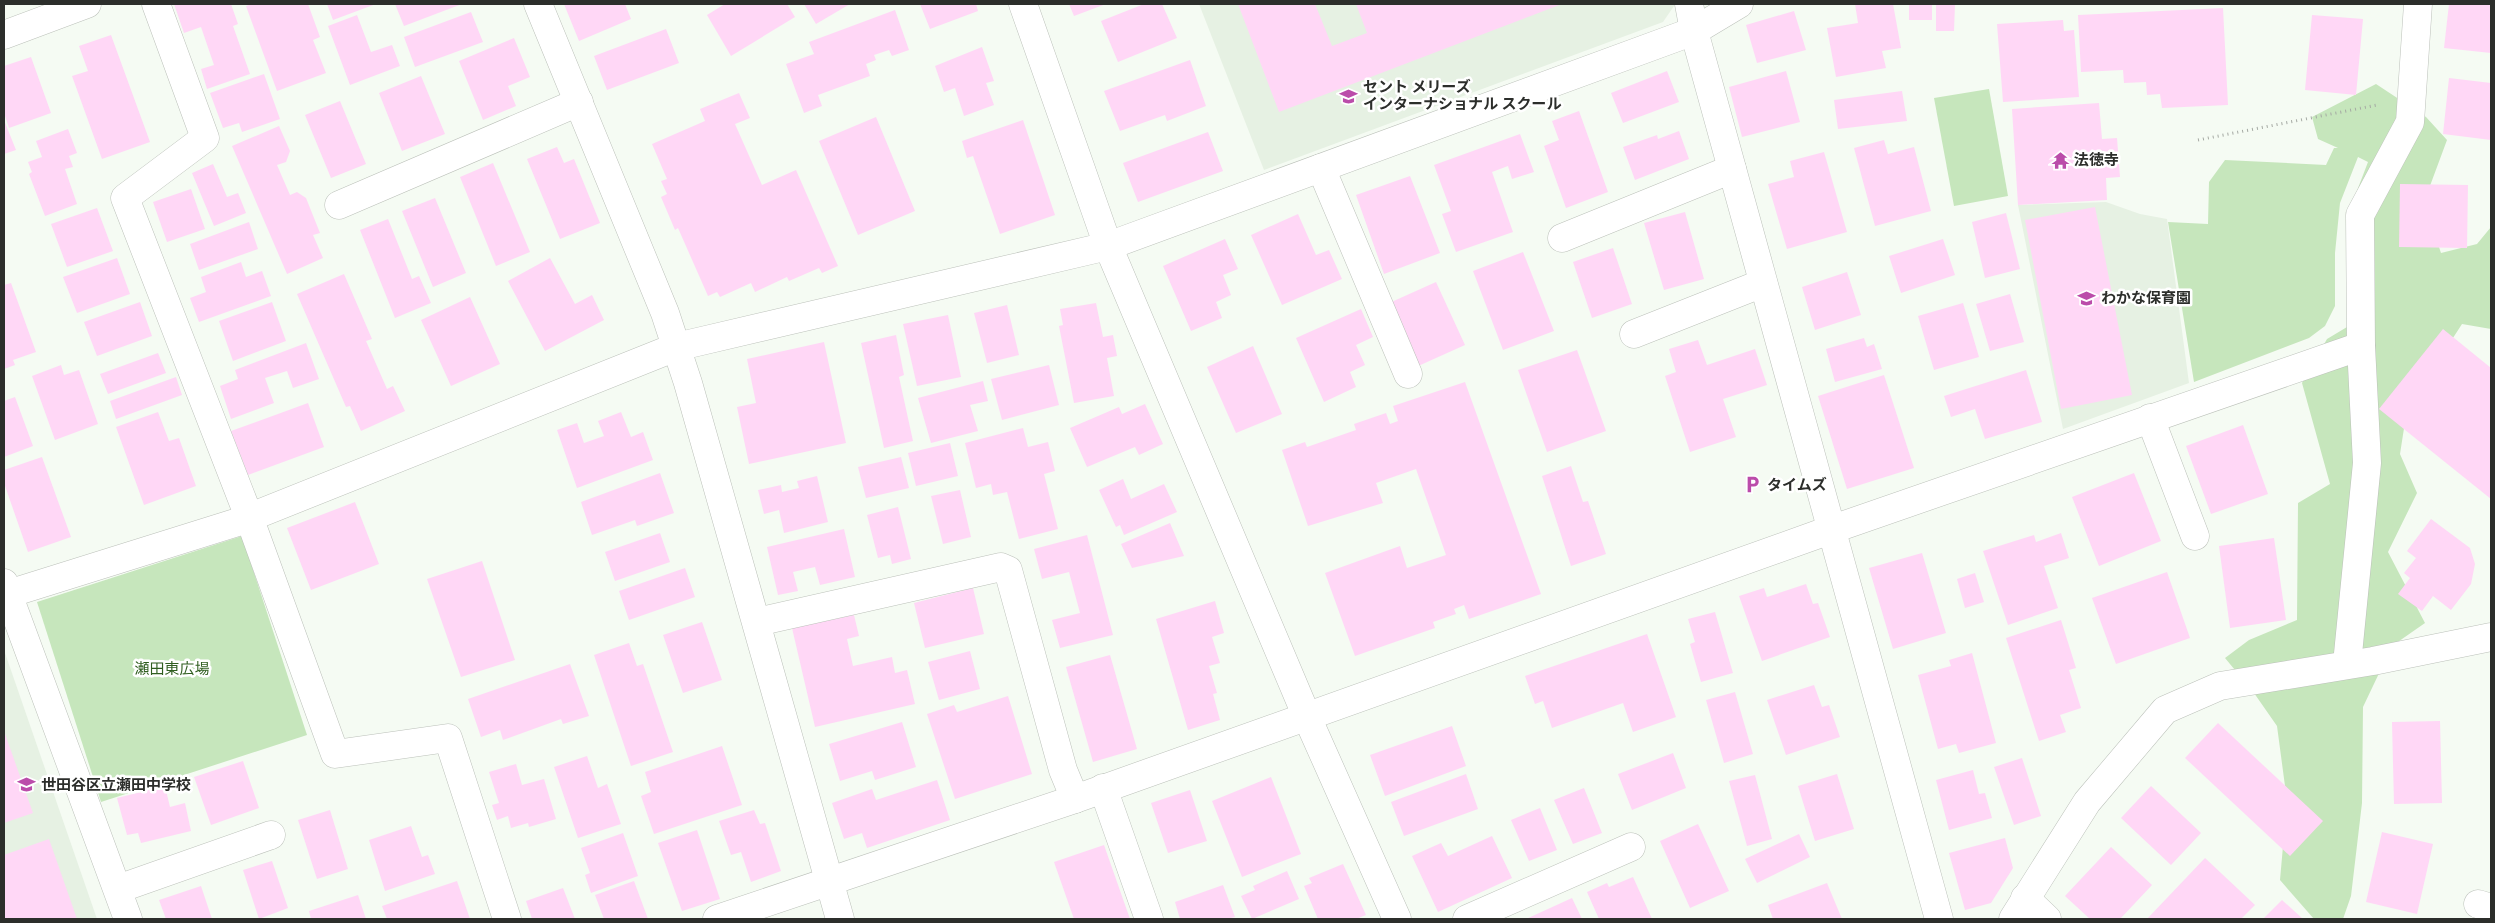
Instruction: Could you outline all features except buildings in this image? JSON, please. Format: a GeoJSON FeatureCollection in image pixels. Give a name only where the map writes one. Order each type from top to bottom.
{"type":"FeatureCollection","features":[{"type":"Feature","properties":{"kind":"street"},"geometry":{"type":"LineString","coordinates":[[4,35],[87,4]]}},
{"type":"Feature","properties":{"kind":"street"},"geometry":{"type":"LineString","coordinates":[[156,4],[205,138],[125,198],[249,517],[334,754],[448,738],[507,919]]}},
{"type":"Feature","properties":{"kind":"street"},"geometry":{"type":"LineString","coordinates":[[538,4],[580,102],[665,313],[688,383],[840,919]]}},
{"type":"Feature","properties":{"kind":"street"},"geometry":{"type":"LineString","coordinates":[[1023,4],[1108,246],[1307,717],[1397,919]]}},
{"type":"Feature","properties":{"kind":"street"},"geometry":{"type":"LineString","coordinates":[[1689,4],[1694,31],[1830,530],[1939,919]]}},
{"type":"Feature","properties":{"kind":"street"},"geometry":{"type":"LineString","coordinates":[[128,919],[6,589],[249,517],[676,347],[1108,246],[1694,31],[1739,4]]}},
{"type":"Feature","properties":{"kind":"street"},"geometry":{"type":"LineString","coordinates":[[2347,664],[2367,463],[2361,346],[2360,215],[2410,122],[2418,4]]}},
{"type":"Feature","properties":{"kind":"street"},"geometry":{"type":"LineString","coordinates":[[339,205],[580,102]]}},
{"type":"Feature","properties":{"kind":"street"},"geometry":{"type":"LineString","coordinates":[[1321,168],[1408,374]]}},
{"type":"Feature","properties":{"kind":"street"},"geometry":{"type":"LineString","coordinates":[[1562,238],[1732,169]]}},
{"type":"Feature","properties":{"kind":"street"},"geometry":{"type":"LineString","coordinates":[[1634,334],[1763,283]]}},
{"type":"Feature","properties":{"kind":"street"},"geometry":{"type":"LineString","coordinates":[[717,919],[1075,799],[1830,530],[2361,346]]}},
{"type":"Feature","properties":{"kind":"street"},"geometry":{"type":"LineString","coordinates":[[2150,418],[2195,536]]}},
{"type":"Feature","properties":{"kind":"street"},"geometry":{"type":"LineString","coordinates":[[757,622],[1001,567],[1008,570],[1063,770],[1075,799]]}},
{"type":"Feature","properties":{"kind":"street"},"geometry":{"type":"LineString","coordinates":[[2047,919],[2019,909],[2087,802],[2165,710],[2220,686],[2373,661],[2491,637]]}},
{"type":"Feature","properties":{"kind":"street"},"geometry":{"type":"LineString","coordinates":[[1104,788],[1149,919]]}},
{"type":"Feature","properties":{"kind":"street"},"geometry":{"type":"LineString","coordinates":[[118,889],[271,835]]}},
{"type":"Feature","properties":{"kind":"street"},"geometry":{"type":"LineString","coordinates":[[1467,919],[1631,847]]}},
{"type":"Feature","properties":{"kind":"path"},"geometry":{"type":"LineString","coordinates":[[2198,140],[2350,110]]}},
{"type":"Feature","properties":{"kind":"shaded area","name":"セント メリーズ インターナショナル スクール"},"geometry":{"type":"Polygon","coordinates":[[[1199,4],[1674,4],[1674,6],[1663,22],[1264,170],[1199,4]]]}},
{"type":"Feature","properties":{"kind":"shaded area"},"geometry":{"type":"Polygon","coordinates":[[[2106,202],[2140,214],[2167,219],[2189,383],[2063,429],[2018,205],[2106,202]]]}},
{"type":"Feature","properties":{"kind":"shaded area","name":"世田谷区立瀬田中学校"},"geometry":{"type":"Polygon","coordinates":[[[4,650],[97,919],[4,919],[4,650]]]}},
{"type":"Feature","properties":{"kind":"green space"},"geometry":{"type":"Polygon","coordinates":[[[2376,84],[2426,117],[2447,140],[2424,202],[2441,253],[2477,244],[2491,227],[2491,329],[2462,324],[2407,409],[2400,454],[2417,493],[2388,552],[2425,623],[2392,646],[2363,707],[2362,803],[2351,896],[2343,919],[2314,919],[2280,880],[2287,801],[2277,726],[2254,693],[2225,658],[2249,640],[2297,620],[2298,503],[2330,484],[2302,383],[2327,339],[2347,327],[2350,209],[2368,162],[2358,157],[2340,203],[2335,253],[2335,306],[2325,326],[2309,338],[2194,382],[2168,222],[2208,224],[2209,182],[2225,160],[2326,165],[2334,148],[2338,148],[2318,139],[2312,117],[2376,84]]]}},
{"type":"Feature","properties":{"kind":"green space"},"geometry":{"type":"Polygon","coordinates":[[[1989,89],[2008,196],[1954,206],[1934,98],[1989,89]]]}},
{"type":"Feature","properties":{"kind":"green space","name":"瀬田東広場"},"geometry":{"type":"Polygon","coordinates":[[[242,536],[307,735],[101,802],[37,602],[242,536]]]}},
{"type":"Feature","properties":{"kind":"place","name":"セント メリーズ インターナショナル スクール"},"geometry":{"type":"Point","coordinates":[1349,96]}},
{"type":"Feature","properties":{"kind":"place","name":"法徳寺"},"geometry":{"type":"Point","coordinates":[2060,160]}},
{"type":"Feature","properties":{"kind":"place","name":"わかな保育園"},"geometry":{"type":"Point","coordinates":[2087,298]}},
{"type":"Feature","properties":{"kind":"place","name":"タイムズ"},"geometry":{"type":"Point","coordinates":[1753,485]}},
{"type":"Feature","properties":{"kind":"place","name":"世田谷区立瀬田中学校"},"geometry":{"type":"Point","coordinates":[27,785]}}]}
